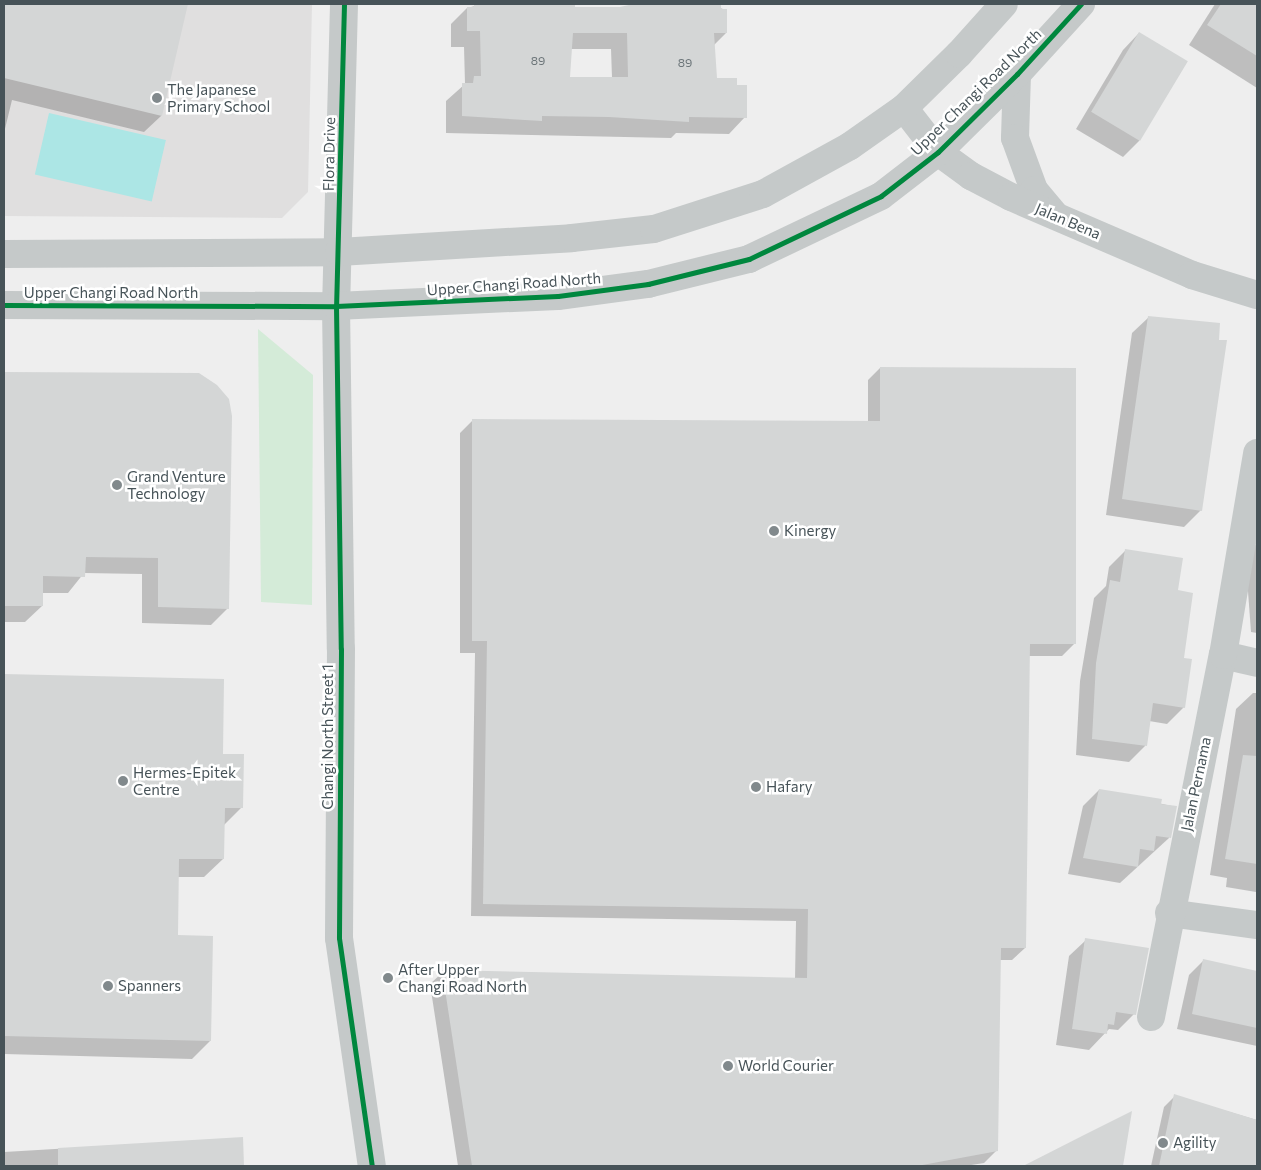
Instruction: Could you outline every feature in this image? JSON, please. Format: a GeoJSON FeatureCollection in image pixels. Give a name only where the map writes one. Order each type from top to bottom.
{"type":"FeatureCollection","features":[{"type":"Feature","properties":{"kind":"street","name":"Flora Drive"},"geometry":{"type":"LineString","coordinates":[[336,306],[339,252],[344,4]]}},
{"type":"Feature","properties":{"kind":"street"},"geometry":{"type":"LineString","coordinates":[[4,254],[339,252],[572,238],[654,229],[763,194],[850,146],[904,108],[1004,4]]}},
{"type":"Feature","properties":{"kind":"street","name":"Upper Changi Road North"},"geometry":{"type":"LineString","coordinates":[[4,305],[336,306],[558,296],[648,284],[749,259],[881,196],[938,152],[1017,74],[1081,4]]}},
{"type":"Feature","properties":{"kind":"street"},"geometry":{"type":"LineString","coordinates":[[1017,74],[1015,138],[1034,190],[1055,216]]}},
{"type":"Feature","properties":{"kind":"street","name":"Jalan Bena"},"geometry":{"type":"LineString","coordinates":[[904,108],[938,152],[971,176],[1055,216],[1192,275],[1257,295]]}},
{"type":"Feature","properties":{"kind":"street","name":"Changi North Street 1"},"geometry":{"type":"LineString","coordinates":[[336,306],[341,649],[339,938],[372,1166]]}},
{"type":"Feature","properties":{"kind":"street","name":"Jalan Pernama"},"geometry":{"type":"LineString","coordinates":[[1151,1017],[1170,913],[1223,655],[1257,453]]}},
{"type":"Feature","properties":{"kind":"street"},"geometry":{"type":"LineString","coordinates":[[1223,655],[1257,663]]}},
{"type":"Feature","properties":{"kind":"street"},"geometry":{"type":"LineString","coordinates":[[1170,913],[1257,925]]}},
{"type":"Feature","properties":{"kind":"shaded area","name":"The Japanese Primary School"},"geometry":{"type":"Polygon","coordinates":[[[4,4],[312,4],[308,192],[282,218],[4,216],[4,4]]]}},
{"type":"Feature","properties":{"kind":"green space"},"geometry":{"type":"Polygon","coordinates":[[[258,329],[313,375],[312,605],[261,602],[258,329]]]}},
{"type":"Feature","properties":{"kind":"water"},"geometry":{"type":"Polygon","coordinates":[[[49,113],[166,140],[152,201],[35,174],[49,113]]]}},
{"type":"Feature","properties":{"kind":"building"},"geometry":{"type":"Polygon","coordinates":[[[4,4],[188,4],[162,116],[4,78],[4,4]]]}},
{"type":"Feature","properties":{"kind":"building"},"geometry":{"type":"Polygon","coordinates":[[[474,4],[575,4],[575,7],[620,7],[633,4],[721,5],[721,9],[727,9],[727,33],[714,33],[717,78],[737,78],[737,85],[747,85],[747,118],[689,117],[689,122],[609,117],[542,116],[542,121],[462,116],[462,83],[473,83],[474,76],[481,76],[480,31],[467,31],[467,7],[474,7],[474,4]],[[573,33],[570,77],[628,77],[627,33],[573,33]]]}},
{"type":"Feature","properties":{"kind":"building"},"geometry":{"type":"Polygon","coordinates":[[[1221,4],[1257,4],[1257,56],[1207,25],[1221,4]]]}},
{"type":"Feature","properties":{"kind":"building"},"geometry":{"type":"Polygon","coordinates":[[[1139,32],[1188,61],[1140,141],[1091,112],[1139,32]]]}},
{"type":"Feature","properties":{"kind":"building"},"geometry":{"type":"Polygon","coordinates":[[[1148,316],[1220,323],[1219,340],[1227,340],[1202,511],[1122,499],[1148,316]]]}},
{"type":"Feature","properties":{"kind":"building"},"geometry":{"type":"Polygon","coordinates":[[[880,367],[1076,368],[1076,644],[1030,644],[1026,948],[1001,948],[998,1151],[917,1166],[472,1166],[442,970],[807,978],[808,909],[483,904],[487,641],[472,641],[472,419],[880,421],[880,367]]]}},
{"type":"Feature","properties":{"kind":"building","name":"Grand Venture Technology"},"geometry":{"type":"Polygon","coordinates":[[[4,372],[199,373],[217,385],[229,399],[232,416],[229,609],[158,607],[158,558],[86,557],[85,577],[43,576],[43,606],[4,606],[4,372]]]}},
{"type":"Feature","properties":{"kind":"building"},"geometry":{"type":"Polygon","coordinates":[[[1125,549],[1183,558],[1178,590],[1193,593],[1184,658],[1192,659],[1185,708],[1153,703],[1147,746],[1092,739],[1096,663],[1110,580],[1120,582],[1125,549]]]}},
{"type":"Feature","properties":{"kind":"building","name":"Hermes-Epitek Centre"},"geometry":{"type":"Polygon","coordinates":[[[4,674],[224,679],[223,754],[244,754],[243,808],[225,808],[224,859],[179,859],[178,935],[213,936],[211,1041],[4,1036],[4,674]]]}},
{"type":"Feature","properties":{"kind":"building"},"geometry":{"type":"Polygon","coordinates":[[[1243,755],[1257,756],[1257,864],[1225,859],[1243,755]]]}},
{"type":"Feature","properties":{"kind":"building"},"geometry":{"type":"Polygon","coordinates":[[[1099,789],[1162,799],[1161,804],[1177,806],[1171,838],[1156,836],[1154,851],[1140,849],[1138,867],[1083,858],[1099,789]]]}},
{"type":"Feature","properties":{"kind":"building"},"geometry":{"type":"Polygon","coordinates":[[[1085,938],[1149,948],[1136,1015],[1116,1012],[1114,1025],[1108,1024],[1107,1034],[1072,1029],[1085,938]]]}},
{"type":"Feature","properties":{"kind":"building"},"geometry":{"type":"Polygon","coordinates":[[[1203,959],[1257,971],[1257,1028],[1192,1014],[1203,959]]]}},
{"type":"Feature","properties":{"kind":"building"},"geometry":{"type":"Polygon","coordinates":[[[1174,1094],[1257,1120],[1257,1166],[1159,1166],[1174,1094]]]}},
{"type":"Feature","properties":{"kind":"building"},"geometry":{"type":"Polygon","coordinates":[[[1132,1111],[1123,1166],[1023,1166],[1086,1134],[1132,1111]]]}},
{"type":"Feature","properties":{"kind":"building"},"geometry":{"type":"Polygon","coordinates":[[[243,1137],[244,1166],[58,1166],[58,1148],[243,1137]]]}},
{"type":"Feature","properties":{"kind":"cycle path"},"geometry":{"type":"LineString","coordinates":[[344,4],[336,306],[341,649],[339,938],[372,1166]]}},
{"type":"Feature","properties":{"kind":"cycle path"},"geometry":{"type":"LineString","coordinates":[[4,305],[336,306],[558,296],[648,284],[749,259],[881,196],[938,152],[1017,74],[1081,4]]}},
{"type":"Feature","properties":{"kind":"place","name":"The Japanese Primary School"},"geometry":{"type":"Point","coordinates":[157,98]}},
{"type":"Feature","properties":{"kind":"place","name":"Grand Venture Technology"},"geometry":{"type":"Point","coordinates":[117,485]}},
{"type":"Feature","properties":{"kind":"place","name":"Kinergy"},"geometry":{"type":"Point","coordinates":[774,531]}},
{"type":"Feature","properties":{"kind":"place","name":"Hermes-Epitek Centre"},"geometry":{"type":"Point","coordinates":[123,781]}},
{"type":"Feature","properties":{"kind":"place","name":"Hafary"},"geometry":{"type":"Point","coordinates":[756,787]}},
{"type":"Feature","properties":{"kind":"place","name":"After Upper Changi Road North"},"geometry":{"type":"Point","coordinates":[388,978]}},
{"type":"Feature","properties":{"kind":"place","name":"Spanners"},"geometry":{"type":"Point","coordinates":[108,986]}},
{"type":"Feature","properties":{"kind":"place","name":"World Courier"},"geometry":{"type":"Point","coordinates":[728,1066]}},
{"type":"Feature","properties":{"kind":"place","name":"Agility"},"geometry":{"type":"Point","coordinates":[1163,1143]}}]}
